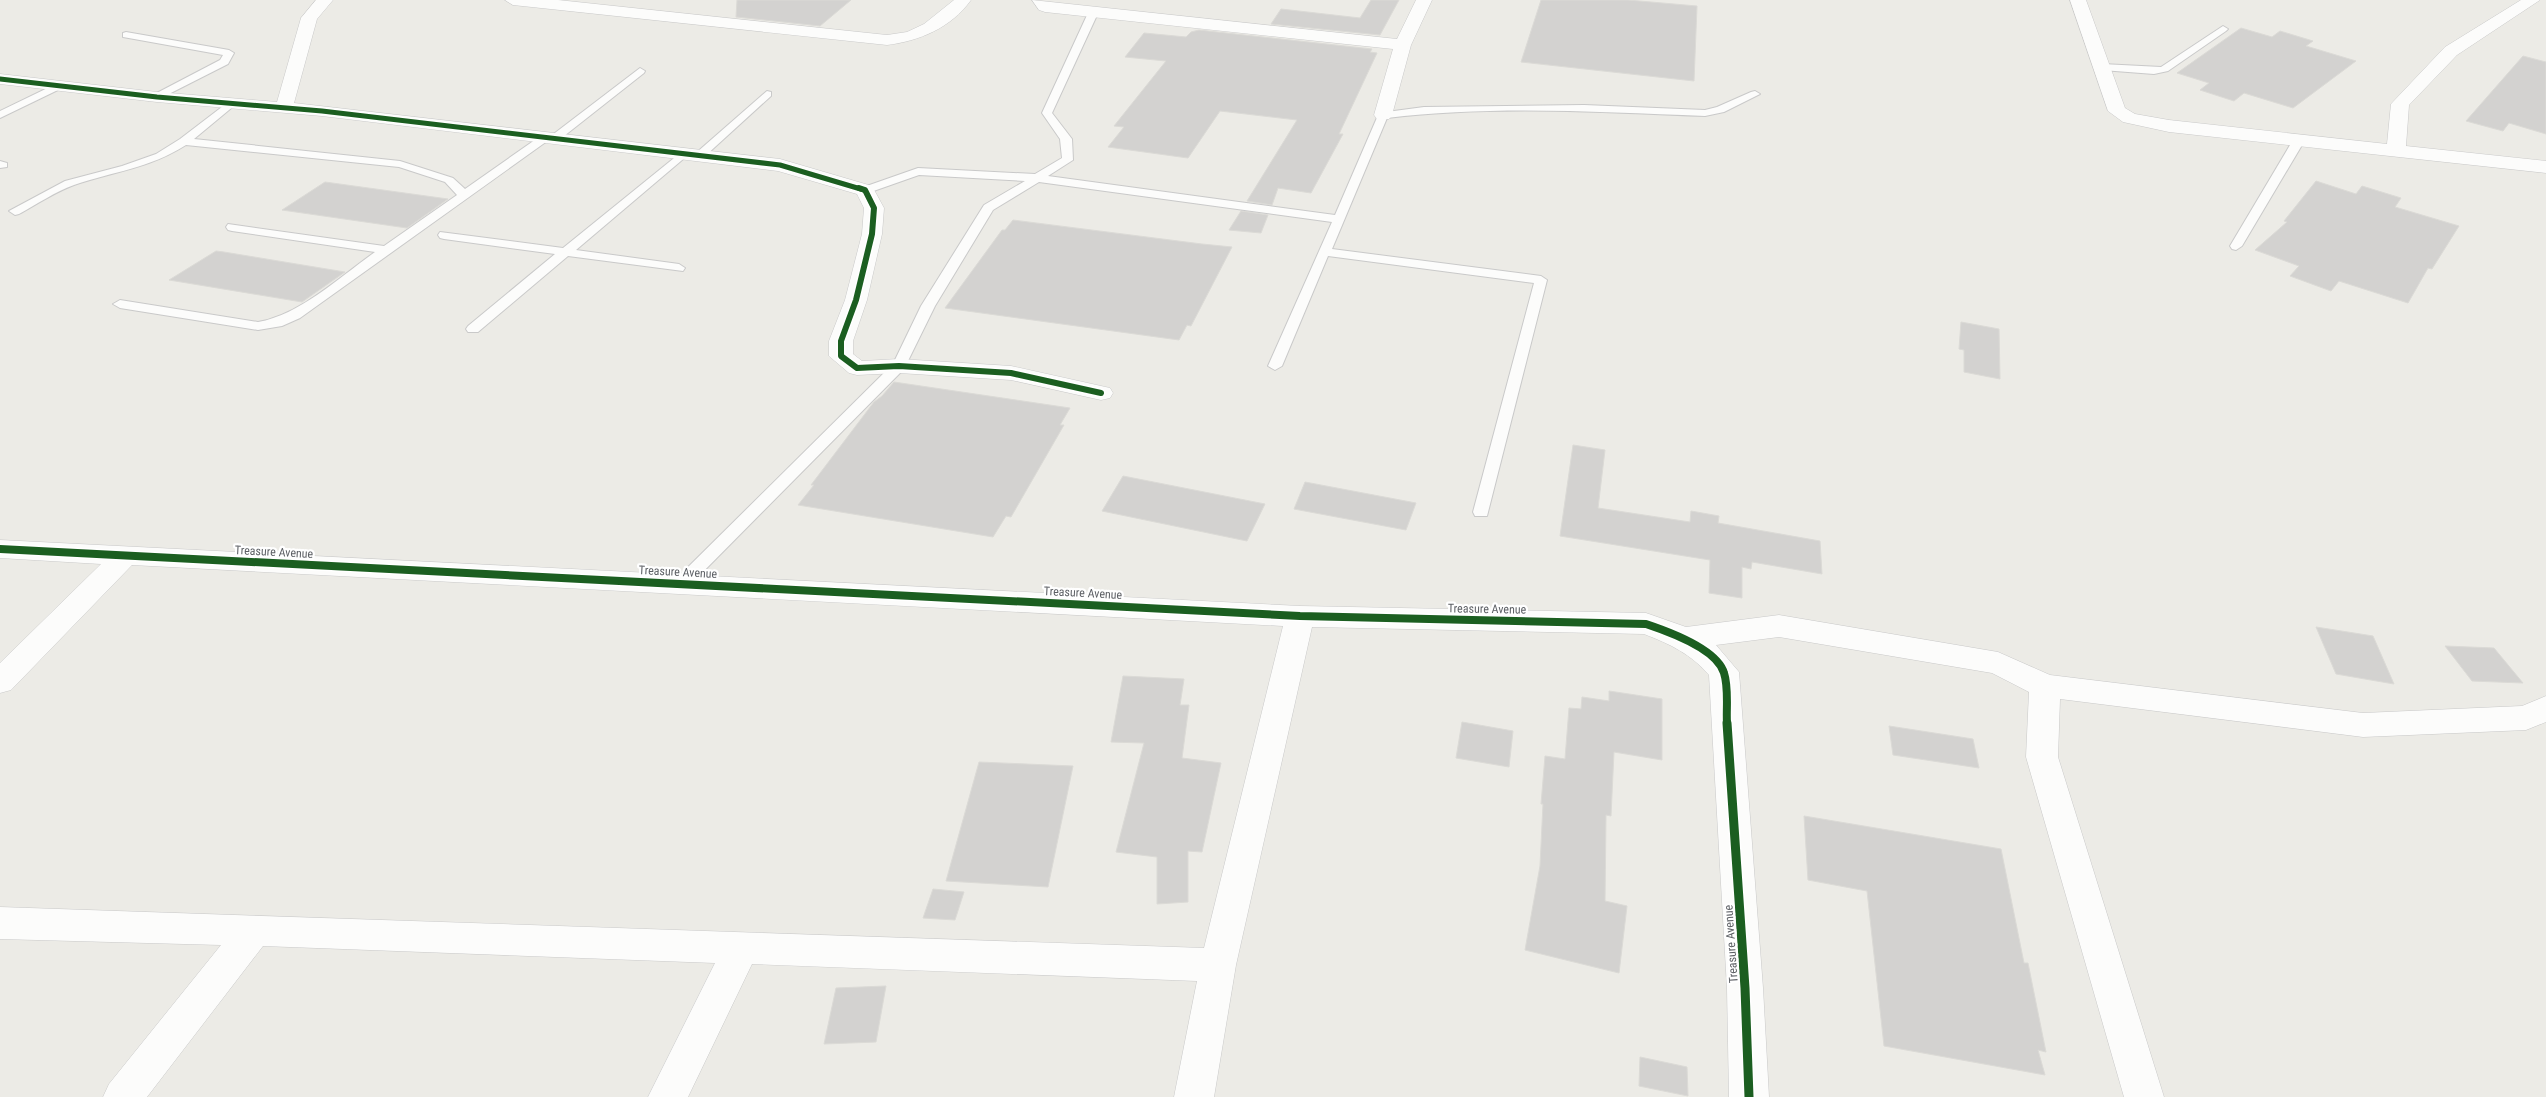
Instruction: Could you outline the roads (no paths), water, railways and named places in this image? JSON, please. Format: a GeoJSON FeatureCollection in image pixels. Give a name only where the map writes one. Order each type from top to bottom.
{"type":"FeatureCollection","features":[{"type":"Feature","properties":{"kind":"street"},"geometry":{"type":"LineString","coordinates":[[284,108],[309,18],[325,0]]}},
{"type":"Feature","properties":{"kind":"street"},"geometry":{"type":"LineString","coordinates":[[513,0],[887,40],[904,38],[933,27],[963,0]]}},
{"type":"Feature","properties":{"kind":"street"},"geometry":{"type":"LineString","coordinates":[[682,19],[683,0]]}},
{"type":"Feature","properties":{"kind":"street"},"geometry":{"type":"LineString","coordinates":[[1040,0],[1045,7],[1402,45]]}},
{"type":"Feature","properties":{"kind":"street"},"geometry":{"type":"LineString","coordinates":[[1383,115],[1402,45],[1424,0]]}},
{"type":"Feature","properties":{"kind":"street"},"geometry":{"type":"LineString","coordinates":[[2078,0],[2117,111],[2129,118],[2169,126],[2396,149],[2546,167]]}},
{"type":"Feature","properties":{"kind":"street"},"geometry":{"type":"LineString","coordinates":[[2396,149],[2400,104],[2451,51],[2530,2],[2546,7]]}},
{"type":"Feature","properties":{"kind":"street"},"geometry":{"type":"LineString","coordinates":[[0,79],[550,137],[780,165],[865,190],[874,208],[872,234],[856,300],[841,341],[841,356],[857,368],[899,366],[1011,373],[1101,393]]}},
{"type":"Feature","properties":{"kind":"street","name":"Treasure Avenue"},"geometry":{"type":"LineString","coordinates":[[0,549],[1300,616],[1646,624],[1684,638],[1708,652],[1724,672],[1745,988],[1749,1097]]}},
{"type":"Feature","properties":{"kind":"street"},"geometry":{"type":"LineString","coordinates":[[0,682],[126,555]]}},
{"type":"Feature","properties":{"kind":"street"},"geometry":{"type":"LineString","coordinates":[[1194,1097],[1218,965],[1300,616]]}},
{"type":"Feature","properties":{"kind":"street"},"geometry":{"type":"LineString","coordinates":[[1684,638],[1779,626],[1998,663],[2045,686],[2364,725],[2526,718],[2546,708]]}},
{"type":"Feature","properties":{"kind":"street"},"geometry":{"type":"LineString","coordinates":[[2045,686],[2042,757],[2144,1097]]}},
{"type":"Feature","properties":{"kind":"street"},"geometry":{"type":"LineString","coordinates":[[0,923],[254,930],[1218,965]]}},
{"type":"Feature","properties":{"kind":"street"},"geometry":{"type":"LineString","coordinates":[[123,1097],[254,930]]}},
{"type":"Feature","properties":{"kind":"street"},"geometry":{"type":"LineString","coordinates":[[668,1097],[742,947]]}},
{"type":"Feature","properties":{"kind":"lane"},"geometry":{"type":"LineString","coordinates":[[680,584],[899,366],[928,306],[988,208],[1067,160],[1070,146],[1063,131],[1054,124],[1047,113],[1093,12]]}},
{"type":"Feature","properties":{"kind":"lane"},"geometry":{"type":"LineString","coordinates":[[2102,67],[2154,71],[2164,69],[2223,29]]}},
{"type":"Feature","properties":{"kind":"lane"},"geometry":{"type":"LineString","coordinates":[[126,35],[230,53],[224,62],[157,97]]}},
{"type":"Feature","properties":{"kind":"lane"},"geometry":{"type":"LineString","coordinates":[[120,304],[258,326],[277,323],[294,315],[550,137],[640,71]]}},
{"type":"Feature","properties":{"kind":"lane"},"geometry":{"type":"LineString","coordinates":[[0,115],[58,86]]}},
{"type":"Feature","properties":{"kind":"lane"},"geometry":{"type":"LineString","coordinates":[[473,329],[565,252],[767,94]]}},
{"type":"Feature","properties":{"kind":"lane"},"geometry":{"type":"LineString","coordinates":[[1275,366],[1383,115],[1424,110],[1584,108],[1705,113],[1720,110],[1755,94]]}},
{"type":"Feature","properties":{"kind":"lane"},"geometry":{"type":"LineString","coordinates":[[15,211],[69,183],[126,168],[160,156],[184,141],[230,103]]}},
{"type":"Feature","properties":{"kind":"lane"},"geometry":{"type":"LineString","coordinates":[[2236,246],[2299,140]]}},
{"type":"Feature","properties":{"kind":"lane"},"geometry":{"type":"LineString","coordinates":[[184,141],[400,164],[448,180],[464,195]]}},
{"type":"Feature","properties":{"kind":"lane"},"geometry":{"type":"LineString","coordinates":[[865,190],[918,171],[1036,178],[1339,219]]}},
{"type":"Feature","properties":{"kind":"lane"},"geometry":{"type":"LineString","coordinates":[[232,227],[386,250]]}},
{"type":"Feature","properties":{"kind":"lane"},"geometry":{"type":"LineString","coordinates":[[444,235],[678,268]]}},
{"type":"Feature","properties":{"kind":"lane"},"geometry":{"type":"LineString","coordinates":[[1324,252],[1541,280],[1481,512]]}}]}
